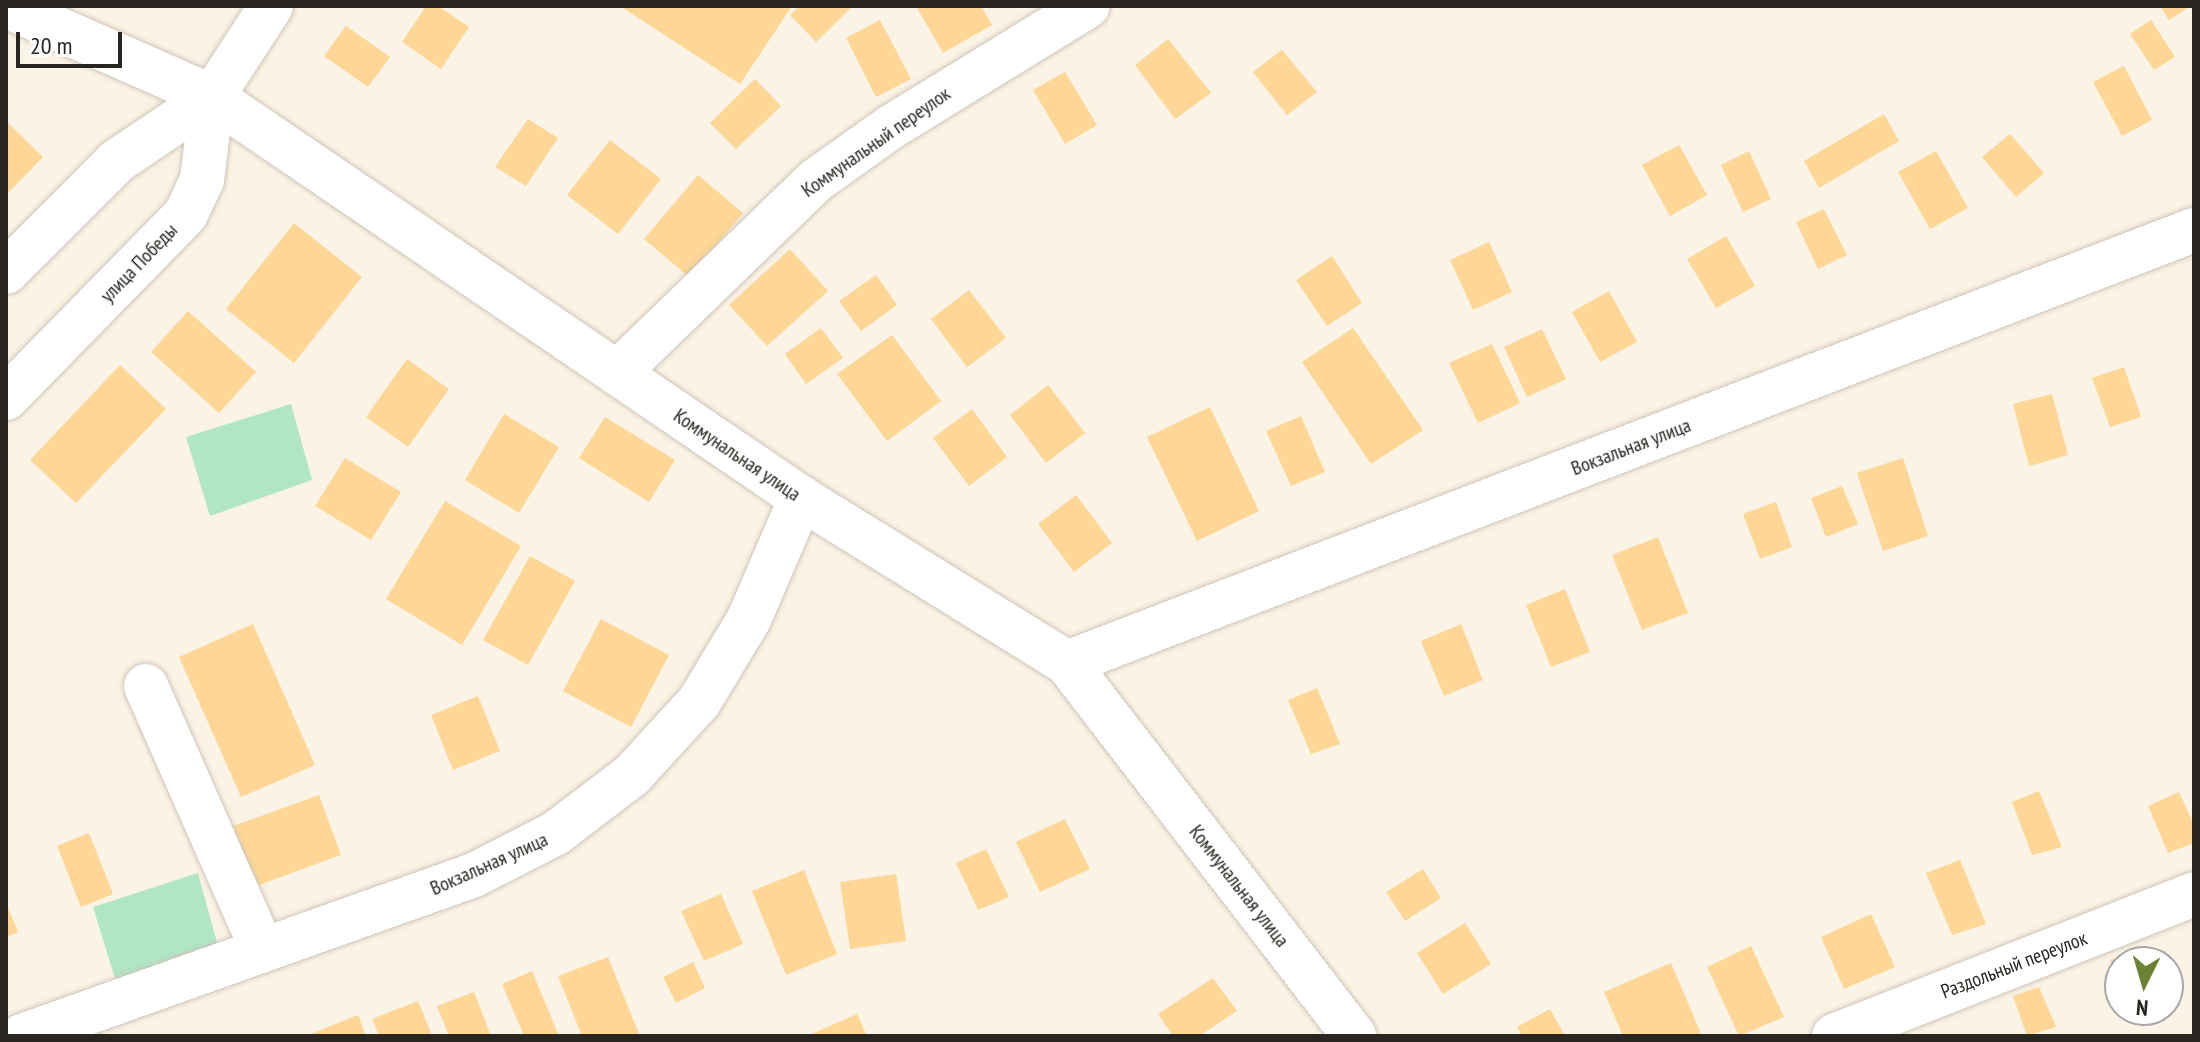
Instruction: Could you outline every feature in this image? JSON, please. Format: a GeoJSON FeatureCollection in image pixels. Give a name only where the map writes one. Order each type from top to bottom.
{"type":"FeatureCollection","features":[{"type":"Feature","properties":{"kind":"street","name":"Коммунальная улица"},"geometry":{"type":"LineString","coordinates":[[6,6],[212,97],[801,498],[1067,663],[1354,1036]]}},
{"type":"Feature","properties":{"kind":"street","name":"улица Победы"},"geometry":{"type":"LineString","coordinates":[[6,272],[117,161],[212,97],[271,6]]}},
{"type":"Feature","properties":{"kind":"street","name":"Коммунальный переулок"},"geometry":{"type":"LineString","coordinates":[[617,373],[815,181],[891,127],[1088,6]]}},
{"type":"Feature","properties":{"kind":"street","name":"улица Победы"},"geometry":{"type":"LineString","coordinates":[[6,398],[186,214],[202,180],[212,97]]}},
{"type":"Feature","properties":{"kind":"street","name":"Вокзальная улица"},"geometry":{"type":"LineString","coordinates":[[1067,663],[2194,230]]}},
{"type":"Feature","properties":{"kind":"street","name":"Вокзальная улица"},"geometry":{"type":"LineString","coordinates":[[22,1036],[474,875],[556,833],[632,775],[706,690],[749,619],[801,498]]}},
{"type":"Feature","properties":{"kind":"street"},"geometry":{"type":"LineString","coordinates":[[146,686],[262,949]]}},
{"type":"Feature","properties":{"kind":"street","name":"Раздольный переулок"},"geometry":{"type":"LineString","coordinates":[[1834,1036],[2194,894]]}},
{"type":"Feature","properties":{"kind":"green space"},"geometry":{"type":"Polygon","coordinates":[[[291,404],[312,480],[210,516],[186,437],[291,404]]]}},
{"type":"Feature","properties":{"kind":"green space"},"geometry":{"type":"Polygon","coordinates":[[[198,873],[219,950],[117,985],[93,907],[198,873]]]}},
{"type":"Feature","properties":{"kind":"building"},"geometry":{"type":"Polygon","coordinates":[[[426,6],[438,6],[469,27],[441,69],[402,42],[426,6]]]}},
{"type":"Feature","properties":{"kind":"building"},"geometry":{"type":"Polygon","coordinates":[[[620,6],[792,6],[740,84],[620,6]]]}},
{"type":"Feature","properties":{"kind":"building"},"geometry":{"type":"Polygon","coordinates":[[[800,6],[853,6],[816,42],[790,15],[800,6]]]}},
{"type":"Feature","properties":{"kind":"building"},"geometry":{"type":"Polygon","coordinates":[[[916,6],[981,6],[992,25],[943,53],[916,6]]]}},
{"type":"Feature","properties":{"kind":"building"},"geometry":{"type":"Polygon","coordinates":[[[2160,6],[2191,6],[2169,20],[2160,6]]]}},
{"type":"Feature","properties":{"kind":"building"},"geometry":{"type":"Polygon","coordinates":[[[880,20],[911,79],[876,97],[846,38],[880,20]]]}},
{"type":"Feature","properties":{"kind":"building"},"geometry":{"type":"Polygon","coordinates":[[[2151,20],[2175,57],[2154,70],[2130,34],[2151,20]]]}},
{"type":"Feature","properties":{"kind":"building"},"geometry":{"type":"Polygon","coordinates":[[[346,26],[390,57],[368,87],[324,56],[346,26]]]}},
{"type":"Feature","properties":{"kind":"building"},"geometry":{"type":"Polygon","coordinates":[[[1168,39],[1211,93],[1175,119],[1135,65],[1168,39]]]}},
{"type":"Feature","properties":{"kind":"building"},"geometry":{"type":"Polygon","coordinates":[[[1282,50],[1317,92],[1287,115],[1253,72],[1282,50]]]}},
{"type":"Feature","properties":{"kind":"building"},"geometry":{"type":"Polygon","coordinates":[[[2124,66],[2152,120],[2122,136],[2093,82],[2124,66]]]}},
{"type":"Feature","properties":{"kind":"building"},"geometry":{"type":"Polygon","coordinates":[[[1065,72],[1097,125],[1065,144],[1033,90],[1065,72]]]}},
{"type":"Feature","properties":{"kind":"building"},"geometry":{"type":"Polygon","coordinates":[[[755,79],[781,106],[736,149],[710,123],[755,79]]]}},
{"type":"Feature","properties":{"kind":"building"},"geometry":{"type":"Polygon","coordinates":[[[1884,114],[1899,141],[1819,188],[1804,161],[1884,114]]]}},
{"type":"Feature","properties":{"kind":"building"},"geometry":{"type":"Polygon","coordinates":[[[528,119],[558,138],[526,186],[495,167],[528,119]]]}},
{"type":"Feature","properties":{"kind":"building"},"geometry":{"type":"Polygon","coordinates":[[[6,121],[43,157],[6,195],[6,121]]]}},
{"type":"Feature","properties":{"kind":"building"},"geometry":{"type":"Polygon","coordinates":[[[2010,134],[2044,173],[2016,197],[1982,157],[2010,134]]]}},
{"type":"Feature","properties":{"kind":"building"},"geometry":{"type":"Polygon","coordinates":[[[610,140],[661,179],[618,234],[567,195],[610,140]]]}},
{"type":"Feature","properties":{"kind":"building"},"geometry":{"type":"Polygon","coordinates":[[[1679,145],[1707,195],[1670,216],[1642,165],[1679,145]]]}},
{"type":"Feature","properties":{"kind":"building"},"geometry":{"type":"Polygon","coordinates":[[[1749,151],[1771,199],[1743,212],[1721,165],[1749,151]]]}},
{"type":"Feature","properties":{"kind":"building"},"geometry":{"type":"Polygon","coordinates":[[[1936,151],[1968,208],[1930,229],[1898,172],[1936,151]]]}},
{"type":"Feature","properties":{"kind":"building"},"geometry":{"type":"Polygon","coordinates":[[[698,175],[743,213],[689,277],[644,239],[698,175]]]}},
{"type":"Feature","properties":{"kind":"building"},"geometry":{"type":"Polygon","coordinates":[[[1824,209],[1847,255],[1818,269],[1796,222],[1824,209]]]}},
{"type":"Feature","properties":{"kind":"building"},"geometry":{"type":"Polygon","coordinates":[[[294,223],[362,277],[294,363],[226,309],[294,223]]]}},
{"type":"Feature","properties":{"kind":"building"},"geometry":{"type":"Polygon","coordinates":[[[1726,236],[1755,286],[1716,308],[1687,259],[1726,236]]]}},
{"type":"Feature","properties":{"kind":"building"},"geometry":{"type":"Polygon","coordinates":[[[1489,242],[1512,292],[1473,310],[1450,260],[1489,242]]]}},
{"type":"Feature","properties":{"kind":"building"},"geometry":{"type":"Polygon","coordinates":[[[790,249],[828,291],[767,346],[729,305],[790,249]]]}},
{"type":"Feature","properties":{"kind":"building"},"geometry":{"type":"Polygon","coordinates":[[[1332,256],[1362,303],[1327,326],[1296,280],[1332,256]]]}},
{"type":"Feature","properties":{"kind":"building"},"geometry":{"type":"Polygon","coordinates":[[[876,275],[897,305],[861,331],[839,301],[876,275]]]}},
{"type":"Feature","properties":{"kind":"building"},"geometry":{"type":"Polygon","coordinates":[[[969,290],[1006,338],[967,367],[931,319],[969,290]]]}},
{"type":"Feature","properties":{"kind":"building"},"geometry":{"type":"Polygon","coordinates":[[[1609,291],[1637,342],[1600,362],[1572,312],[1609,291]]]}},
{"type":"Feature","properties":{"kind":"building"},"geometry":{"type":"Polygon","coordinates":[[[188,311],[256,372],[219,413],[151,352],[188,311]]]}},
{"type":"Feature","properties":{"kind":"building"},"geometry":{"type":"Polygon","coordinates":[[[821,328],[843,358],[806,384],[785,354],[821,328]]]}},
{"type":"Feature","properties":{"kind":"building"},"geometry":{"type":"Polygon","coordinates":[[[1353,328],[1423,430],[1371,464],[1302,362],[1353,328]]]}},
{"type":"Feature","properties":{"kind":"building"},"geometry":{"type":"Polygon","coordinates":[[[1542,329],[1566,379],[1527,397],[1504,347],[1542,329]]]}},
{"type":"Feature","properties":{"kind":"building"},"geometry":{"type":"Polygon","coordinates":[[[892,335],[941,401],[887,441],[837,374],[892,335]]]}},
{"type":"Feature","properties":{"kind":"building"},"geometry":{"type":"Polygon","coordinates":[[[1492,344],[1520,403],[1478,423],[1449,363],[1492,344]]]}},
{"type":"Feature","properties":{"kind":"building"},"geometry":{"type":"Polygon","coordinates":[[[407,359],[449,389],[408,447],[366,417],[407,359]]]}},
{"type":"Feature","properties":{"kind":"building"},"geometry":{"type":"Polygon","coordinates":[[[120,365],[166,409],[76,503],[30,460],[120,365]]]}},
{"type":"Feature","properties":{"kind":"building"},"geometry":{"type":"Polygon","coordinates":[[[2124,367],[2141,417],[2110,427],[2092,378],[2124,367]]]}},
{"type":"Feature","properties":{"kind":"building"},"geometry":{"type":"Polygon","coordinates":[[[1048,385],[1085,433],[1046,463],[1010,415],[1048,385]]]}},
{"type":"Feature","properties":{"kind":"building"},"geometry":{"type":"Polygon","coordinates":[[[2052,394],[2068,455],[2029,466],[2013,404],[2052,394]]]}},
{"type":"Feature","properties":{"kind":"building"},"geometry":{"type":"Polygon","coordinates":[[[1210,407],[1259,511],[1197,541],[1147,437],[1210,407]]]}},
{"type":"Feature","properties":{"kind":"building"},"geometry":{"type":"Polygon","coordinates":[[[972,409],[1007,457],[969,486],[933,438],[972,409]]]}},
{"type":"Feature","properties":{"kind":"building"},"geometry":{"type":"Polygon","coordinates":[[[504,414],[559,447],[519,513],[465,480],[504,414]]]}},
{"type":"Feature","properties":{"kind":"building"},"geometry":{"type":"Polygon","coordinates":[[[1301,416],[1325,472],[1291,486],[1266,431],[1301,416]]]}},
{"type":"Feature","properties":{"kind":"building"},"geometry":{"type":"Polygon","coordinates":[[[605,417],[675,460],[649,502],[579,458],[605,417]]]}},
{"type":"Feature","properties":{"kind":"building"},"geometry":{"type":"Polygon","coordinates":[[[345,458],[401,492],[371,540],[315,506],[345,458]]]}},
{"type":"Feature","properties":{"kind":"building"},"geometry":{"type":"Polygon","coordinates":[[[1903,458],[1928,536],[1883,551],[1857,473],[1903,458]]]}},
{"type":"Feature","properties":{"kind":"building"},"geometry":{"type":"Polygon","coordinates":[[[1842,486],[1858,524],[1826,537],[1811,498],[1842,486]]]}},
{"type":"Feature","properties":{"kind":"building"},"geometry":{"type":"Polygon","coordinates":[[[1076,495],[1112,543],[1074,572],[1038,524],[1076,495]]]}},
{"type":"Feature","properties":{"kind":"building"},"geometry":{"type":"Polygon","coordinates":[[[445,501],[521,546],[462,645],[386,599],[445,501]]]}},
{"type":"Feature","properties":{"kind":"building"},"geometry":{"type":"Polygon","coordinates":[[[1776,502],[1792,547],[1760,559],[1743,514],[1776,502]]]}},
{"type":"Feature","properties":{"kind":"building"},"geometry":{"type":"Polygon","coordinates":[[[1658,537],[1688,613],[1642,630],[1612,555],[1658,537]]]}},
{"type":"Feature","properties":{"kind":"building"},"geometry":{"type":"Polygon","coordinates":[[[530,556],[575,581],[528,665],[483,640],[530,556]]]}},
{"type":"Feature","properties":{"kind":"building"},"geometry":{"type":"Polygon","coordinates":[[[1565,589],[1590,652],[1551,667],[1526,605],[1565,589]]]}},
{"type":"Feature","properties":{"kind":"building"},"geometry":{"type":"Polygon","coordinates":[[[601,619],[669,655],[631,727],[563,691],[601,619]]]}},
{"type":"Feature","properties":{"kind":"building"},"geometry":{"type":"Polygon","coordinates":[[[253,624],[315,765],[241,797],[179,657],[253,624]]]}},
{"type":"Feature","properties":{"kind":"building"},"geometry":{"type":"Polygon","coordinates":[[[1461,624],[1483,680],[1444,696],[1421,641],[1461,624]]]}},
{"type":"Feature","properties":{"kind":"building"},"geometry":{"type":"Polygon","coordinates":[[[1317,688],[1340,744],[1311,754],[1288,700],[1317,688]]]}},
{"type":"Feature","properties":{"kind":"building"},"geometry":{"type":"Polygon","coordinates":[[[478,696],[500,751],[453,770],[431,715],[478,696]]]}},
{"type":"Feature","properties":{"kind":"building"},"geometry":{"type":"Polygon","coordinates":[[[2039,791],[2062,847],[2032,855],[2012,802],[2039,791]]]}},
{"type":"Feature","properties":{"kind":"building"},"geometry":{"type":"Polygon","coordinates":[[[2179,792],[2194,825],[2194,843],[2168,853],[2148,806],[2179,792]]]}},
{"type":"Feature","properties":{"kind":"building"},"geometry":{"type":"Polygon","coordinates":[[[319,795],[341,855],[256,886],[233,826],[319,795]]]}},
{"type":"Feature","properties":{"kind":"building"},"geometry":{"type":"Polygon","coordinates":[[[1065,819],[1090,869],[1040,892],[1016,842],[1065,819]]]}},
{"type":"Feature","properties":{"kind":"building"},"geometry":{"type":"Polygon","coordinates":[[[89,833],[113,894],[81,907],[57,846],[89,833]]]}},
{"type":"Feature","properties":{"kind":"building"},"geometry":{"type":"Polygon","coordinates":[[[986,849],[1009,897],[978,910],[956,863],[986,849]]]}},
{"type":"Feature","properties":{"kind":"building"},"geometry":{"type":"Polygon","coordinates":[[[1960,860],[1986,924],[1952,935],[1926,873],[1960,860]]]}},
{"type":"Feature","properties":{"kind":"building"},"geometry":{"type":"Polygon","coordinates":[[[1423,869],[1441,898],[1405,921],[1386,892],[1423,869]]]}},
{"type":"Feature","properties":{"kind":"building"},"geometry":{"type":"Polygon","coordinates":[[[804,870],[837,954],[786,975],[752,891],[804,870]]]}},
{"type":"Feature","properties":{"kind":"building"},"geometry":{"type":"Polygon","coordinates":[[[896,874],[906,941],[850,949],[840,882],[896,874]]]}},
{"type":"Feature","properties":{"kind":"building"},"geometry":{"type":"Polygon","coordinates":[[[721,894],[743,944],[704,961],[681,911],[721,894]]]}},
{"type":"Feature","properties":{"kind":"building"},"geometry":{"type":"Polygon","coordinates":[[[6,903],[18,932],[6,937],[6,903]]]}},
{"type":"Feature","properties":{"kind":"building"},"geometry":{"type":"Polygon","coordinates":[[[1871,914],[1895,967],[1844,989],[1821,937],[1871,914]]]}},
{"type":"Feature","properties":{"kind":"building"},"geometry":{"type":"Polygon","coordinates":[[[1465,923],[1491,964],[1443,994],[1417,953],[1465,923]]]}},
{"type":"Feature","properties":{"kind":"building"},"geometry":{"type":"Polygon","coordinates":[[[1751,946],[1784,1017],[1739,1036],[1707,967],[1751,946]]]}},
{"type":"Feature","properties":{"kind":"building"},"geometry":{"type":"Polygon","coordinates":[[[608,957],[640,1036],[582,1036],[558,976],[608,957]]]}},
{"type":"Feature","properties":{"kind":"building"},"geometry":{"type":"Polygon","coordinates":[[[693,962],[705,988],[676,1003],[663,977],[693,962]]]}},
{"type":"Feature","properties":{"kind":"building"},"geometry":{"type":"Polygon","coordinates":[[[1671,963],[1702,1036],[1623,1036],[1604,992],[1671,963]]]}},
{"type":"Feature","properties":{"kind":"building"},"geometry":{"type":"Polygon","coordinates":[[[532,971],[559,1036],[524,1036],[502,984],[532,971]]]}},
{"type":"Feature","properties":{"kind":"building"},"geometry":{"type":"Polygon","coordinates":[[[1213,978],[1237,1011],[1199,1036],[1173,1036],[1158,1014],[1213,978]]]}},
{"type":"Feature","properties":{"kind":"building"},"geometry":{"type":"Polygon","coordinates":[[[2039,987],[2056,1027],[2027,1036],[2013,996],[2039,987]]]}},
{"type":"Feature","properties":{"kind":"building"},"geometry":{"type":"Polygon","coordinates":[[[474,992],[491,1036],[449,1036],[437,1006],[474,992]]]}},
{"type":"Feature","properties":{"kind":"building"},"geometry":{"type":"Polygon","coordinates":[[[418,1001],[432,1036],[379,1036],[372,1019],[418,1001]]]}},
{"type":"Feature","properties":{"kind":"building"},"geometry":{"type":"Polygon","coordinates":[[[1550,1009],[1565,1036],[1522,1036],[1517,1027],[1550,1009]]]}},
{"type":"Feature","properties":{"kind":"building"},"geometry":{"type":"Polygon","coordinates":[[[857,1014],[867,1036],[807,1036],[857,1014]]]}},
{"type":"Feature","properties":{"kind":"building"},"geometry":{"type":"Polygon","coordinates":[[[358,1015],[366,1036],[306,1036],[358,1015]]]}}]}
